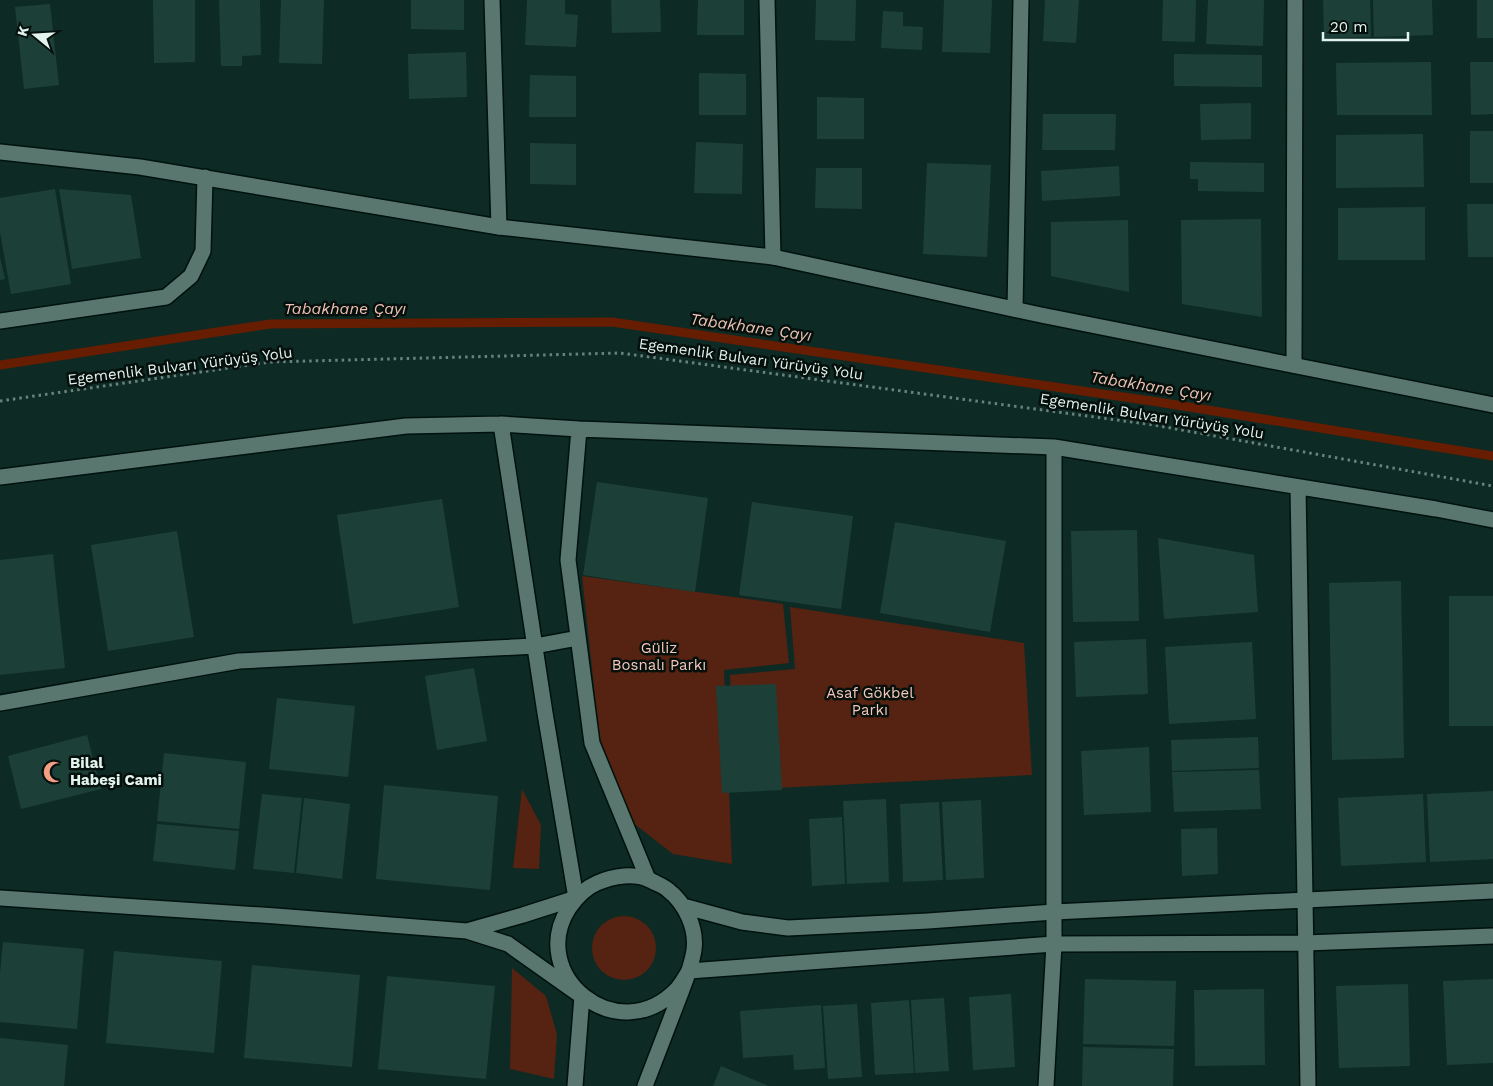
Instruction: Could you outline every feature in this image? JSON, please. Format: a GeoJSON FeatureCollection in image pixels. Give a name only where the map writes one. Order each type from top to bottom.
{"type":"FeatureCollection","features":[{"type":"Feature","properties":{"kind":"street"},"geometry":{"type":"LineString","coordinates":[[492,0],[499,226]]}},
{"type":"Feature","properties":{"kind":"street"},"geometry":{"type":"LineString","coordinates":[[767,0],[773,257]]}},
{"type":"Feature","properties":{"kind":"street"},"geometry":{"type":"LineString","coordinates":[[1015,309],[1021,0]]}},
{"type":"Feature","properties":{"kind":"street"},"geometry":{"type":"LineString","coordinates":[[1294,365],[1295,0]]}},
{"type":"Feature","properties":{"kind":"street"},"geometry":{"type":"LineString","coordinates":[[0,152],[140,167],[499,226],[773,257],[1015,309],[1493,405]]}},
{"type":"Feature","properties":{"kind":"street"},"geometry":{"type":"LineString","coordinates":[[0,321],[166,297],[191,276],[203,251],[205,177]]}},
{"type":"Feature","properties":{"kind":"street"},"geometry":{"type":"LineString","coordinates":[[501,424],[576,898]]}},
{"type":"Feature","properties":{"kind":"street"},"geometry":{"type":"LineString","coordinates":[[0,477],[406,426],[501,424],[579,429],[1054,448],[1493,520]]}},
{"type":"Feature","properties":{"kind":"street"},"geometry":{"type":"LineString","coordinates":[[579,429],[568,560],[592,743],[648,879]]}},
{"type":"Feature","properties":{"kind":"street"},"geometry":{"type":"LineString","coordinates":[[1042,1085],[1054,944],[1054,448]]}},
{"type":"Feature","properties":{"kind":"street"},"geometry":{"type":"LineString","coordinates":[[1298,487],[1308,1086]]}},
{"type":"Feature","properties":{"kind":"street"},"geometry":{"type":"LineString","coordinates":[[0,703],[239,661],[535,646],[578,638]]}},
{"type":"Feature","properties":{"kind":"street"},"geometry":{"type":"LineString","coordinates":[[575,1086],[582,996],[568,980],[560,959],[558,937],[564,916],[576,898],[591,885],[609,878],[629,875],[648,879],[668,890],[683,906],[692,927],[694,949],[689,971],[645,1086]]}},
{"type":"Feature","properties":{"kind":"street"},"geometry":{"type":"LineString","coordinates":[[683,906],[742,922],[788,928],[1054,912],[1493,891]]}},
{"type":"Feature","properties":{"kind":"street"},"geometry":{"type":"LineString","coordinates":[[0,898],[467,931],[508,944],[600,1007],[621,1012],[642,1010],[661,1003],[677,989],[689,971]]}},
{"type":"Feature","properties":{"kind":"street"},"geometry":{"type":"LineString","coordinates":[[467,931],[576,898]]}},
{"type":"Feature","properties":{"kind":"street"},"geometry":{"type":"LineString","coordinates":[[689,971],[1054,944],[1305,943],[1493,936]]}},
{"type":"Feature","properties":{"kind":"path","name":"Egemenlik Bulvarı Yürüyüş Yolu"},"geometry":{"type":"LineString","coordinates":[[0,401],[270,362],[620,353],[1154,425],[1493,486]]}},
{"type":"Feature","properties":{"kind":"green space","name":"Güliz Bosnalı Parkı"},"geometry":{"type":"Polygon","coordinates":[[[582,576],[783,604],[789,663],[724,670],[732,864],[673,854],[628,819],[600,742],[582,576]]]}},
{"type":"Feature","properties":{"kind":"green space","name":"Asaf Gökbel Parkı"},"geometry":{"type":"Polygon","coordinates":[[[790,607],[1024,643],[1032,775],[735,790],[730,675],[795,669],[790,607]]]}},
{"type":"Feature","properties":{"kind":"green space"},"geometry":{"type":"Polygon","coordinates":[[[522,789],[541,825],[539,869],[513,868],[522,789]]]}},
{"type":"Feature","properties":{"kind":"green space"},"geometry":{"type":"Polygon","coordinates":[[[624,916],[636,919],[647,925],[653,936],[656,948],[653,960],[647,971],[636,977],[624,980],[612,977],[601,971],[595,960],[592,948],[595,936],[601,925],[612,919],[624,916]]]}},
{"type":"Feature","properties":{"kind":"green space"},"geometry":{"type":"Polygon","coordinates":[[[512,968],[546,996],[557,1034],[554,1079],[510,1069],[512,968]]]}},
{"type":"Feature","properties":{"kind":"building"},"geometry":{"type":"Polygon","coordinates":[[[153,0],[195,0],[195,62],[154,63],[153,0]]]}},
{"type":"Feature","properties":{"kind":"building"},"geometry":{"type":"Polygon","coordinates":[[[219,0],[260,0],[261,55],[242,56],[242,66],[221,66],[219,0]]]}},
{"type":"Feature","properties":{"kind":"building"},"geometry":{"type":"Polygon","coordinates":[[[281,0],[324,0],[322,64],[279,63],[281,0]]]}},
{"type":"Feature","properties":{"kind":"building"},"geometry":{"type":"Polygon","coordinates":[[[411,0],[464,0],[464,30],[411,29],[411,0]]]}},
{"type":"Feature","properties":{"kind":"building"},"geometry":{"type":"Polygon","coordinates":[[[527,0],[565,0],[565,14],[578,15],[576,47],[525,45],[527,0]]]}},
{"type":"Feature","properties":{"kind":"building"},"geometry":{"type":"Polygon","coordinates":[[[611,0],[660,0],[661,32],[612,33],[611,0]]]}},
{"type":"Feature","properties":{"kind":"building"},"geometry":{"type":"Polygon","coordinates":[[[698,0],[744,0],[744,35],[697,35],[698,0]]]}},
{"type":"Feature","properties":{"kind":"building"},"geometry":{"type":"Polygon","coordinates":[[[816,0],[856,0],[855,41],[815,40],[816,0]]]}},
{"type":"Feature","properties":{"kind":"building"},"geometry":{"type":"Polygon","coordinates":[[[944,0],[992,0],[990,53],[942,52],[944,0]]]}},
{"type":"Feature","properties":{"kind":"building"},"geometry":{"type":"Polygon","coordinates":[[[1045,0],[1079,0],[1076,43],[1043,41],[1045,0]]]}},
{"type":"Feature","properties":{"kind":"building"},"geometry":{"type":"Polygon","coordinates":[[[1163,0],[1196,0],[1195,42],[1162,41],[1163,0]]]}},
{"type":"Feature","properties":{"kind":"building"},"geometry":{"type":"Polygon","coordinates":[[[1208,0],[1264,0],[1263,46],[1206,44],[1208,0]]]}},
{"type":"Feature","properties":{"kind":"building"},"geometry":{"type":"Polygon","coordinates":[[[1323,0],[1370,0],[1371,37],[1324,38],[1323,0]]]}},
{"type":"Feature","properties":{"kind":"building"},"geometry":{"type":"Polygon","coordinates":[[[1373,0],[1432,0],[1433,35],[1374,37],[1373,0]]]}},
{"type":"Feature","properties":{"kind":"building"},"geometry":{"type":"Polygon","coordinates":[[[1477,0],[1493,0],[1493,38],[1477,38],[1477,0]]]}},
{"type":"Feature","properties":{"kind":"building"},"geometry":{"type":"Polygon","coordinates":[[[50,4],[59,85],[24,89],[15,7],[50,4]]]}},
{"type":"Feature","properties":{"kind":"building"},"geometry":{"type":"Polygon","coordinates":[[[883,11],[903,12],[903,26],[923,27],[922,50],[881,48],[883,11]]]}},
{"type":"Feature","properties":{"kind":"building"},"geometry":{"type":"Polygon","coordinates":[[[466,52],[467,97],[409,99],[408,54],[466,52]]]}},
{"type":"Feature","properties":{"kind":"building"},"geometry":{"type":"Polygon","coordinates":[[[1174,54],[1262,55],[1262,87],[1174,86],[1174,54]]]}},
{"type":"Feature","properties":{"kind":"building"},"geometry":{"type":"Polygon","coordinates":[[[1431,62],[1432,115],[1337,115],[1336,63],[1431,62]]]}},
{"type":"Feature","properties":{"kind":"building"},"geometry":{"type":"Polygon","coordinates":[[[1470,62],[1493,62],[1493,114],[1471,115],[1470,62]]]}},
{"type":"Feature","properties":{"kind":"building"},"geometry":{"type":"Polygon","coordinates":[[[699,73],[746,74],[746,115],[699,115],[699,73]]]}},
{"type":"Feature","properties":{"kind":"building"},"geometry":{"type":"Polygon","coordinates":[[[530,75],[576,76],[576,117],[529,117],[530,75]]]}},
{"type":"Feature","properties":{"kind":"building"},"geometry":{"type":"Polygon","coordinates":[[[817,97],[864,98],[864,139],[817,139],[817,97]]]}},
{"type":"Feature","properties":{"kind":"building"},"geometry":{"type":"Polygon","coordinates":[[[1251,103],[1251,139],[1201,140],[1200,104],[1251,103]]]}},
{"type":"Feature","properties":{"kind":"building"},"geometry":{"type":"Polygon","coordinates":[[[1043,114],[1116,114],[1115,150],[1042,150],[1043,114]]]}},
{"type":"Feature","properties":{"kind":"building"},"geometry":{"type":"Polygon","coordinates":[[[1470,131],[1493,131],[1493,183],[1470,183],[1470,131]]]}},
{"type":"Feature","properties":{"kind":"building"},"geometry":{"type":"Polygon","coordinates":[[[1423,134],[1424,187],[1336,188],[1336,135],[1423,134]]]}},
{"type":"Feature","properties":{"kind":"building"},"geometry":{"type":"Polygon","coordinates":[[[696,142],[743,144],[742,194],[694,193],[696,142]]]}},
{"type":"Feature","properties":{"kind":"building"},"geometry":{"type":"Polygon","coordinates":[[[530,143],[576,144],[576,185],[530,184],[530,143]]]}},
{"type":"Feature","properties":{"kind":"building"},"geometry":{"type":"Polygon","coordinates":[[[1190,162],[1264,163],[1264,192],[1198,191],[1198,179],[1190,179],[1190,162]]]}},
{"type":"Feature","properties":{"kind":"building"},"geometry":{"type":"Polygon","coordinates":[[[927,163],[991,165],[987,257],[923,254],[927,163]]]}},
{"type":"Feature","properties":{"kind":"building"},"geometry":{"type":"Polygon","coordinates":[[[1119,166],[1120,196],[1042,201],[1041,171],[1119,166]]]}},
{"type":"Feature","properties":{"kind":"building"},"geometry":{"type":"Polygon","coordinates":[[[816,168],[862,168],[862,209],[815,208],[816,168]]]}},
{"type":"Feature","properties":{"kind":"building"},"geometry":{"type":"Polygon","coordinates":[[[55,189],[71,284],[11,294],[0,232],[0,198],[55,189]]]}},
{"type":"Feature","properties":{"kind":"building"},"geometry":{"type":"Polygon","coordinates":[[[59,189],[131,195],[141,258],[72,269],[59,189]]]}},
{"type":"Feature","properties":{"kind":"building"},"geometry":{"type":"Polygon","coordinates":[[[1467,204],[1493,204],[1493,257],[1468,257],[1467,204]]]}},
{"type":"Feature","properties":{"kind":"building"},"geometry":{"type":"Polygon","coordinates":[[[1425,207],[1425,260],[1338,260],[1338,208],[1425,207]]]}},
{"type":"Feature","properties":{"kind":"building"},"geometry":{"type":"Polygon","coordinates":[[[1261,219],[1262,317],[1182,304],[1181,220],[1261,219]]]}},
{"type":"Feature","properties":{"kind":"building"},"geometry":{"type":"Polygon","coordinates":[[[1128,220],[1129,292],[1051,276],[1051,222],[1128,220]]]}},
{"type":"Feature","properties":{"kind":"building"},"geometry":{"type":"Polygon","coordinates":[[[0,257],[5,279],[0,280],[0,257]]]}},
{"type":"Feature","properties":{"kind":"building"},"geometry":{"type":"Polygon","coordinates":[[[597,482],[708,498],[695,592],[583,575],[597,482]]]}},
{"type":"Feature","properties":{"kind":"building"},"geometry":{"type":"Polygon","coordinates":[[[442,499],[459,607],[353,624],[337,515],[442,499]]]}},
{"type":"Feature","properties":{"kind":"building"},"geometry":{"type":"Polygon","coordinates":[[[752,502],[853,516],[841,609],[739,595],[752,502]]]}},
{"type":"Feature","properties":{"kind":"building"},"geometry":{"type":"Polygon","coordinates":[[[895,522],[1006,541],[990,632],[880,613],[895,522]]]}},
{"type":"Feature","properties":{"kind":"building"},"geometry":{"type":"Polygon","coordinates":[[[1137,530],[1139,621],[1073,622],[1071,531],[1137,530]]]}},
{"type":"Feature","properties":{"kind":"building"},"geometry":{"type":"Polygon","coordinates":[[[177,531],[194,637],[108,651],[91,545],[177,531]]]}},
{"type":"Feature","properties":{"kind":"building"},"geometry":{"type":"Polygon","coordinates":[[[1158,538],[1254,555],[1258,612],[1164,619],[1158,538]]]}},
{"type":"Feature","properties":{"kind":"building"},"geometry":{"type":"Polygon","coordinates":[[[53,554],[65,668],[0,675],[0,560],[53,554]]]}},
{"type":"Feature","properties":{"kind":"building"},"geometry":{"type":"Polygon","coordinates":[[[1401,581],[1404,758],[1332,760],[1329,583],[1401,581]]]}},
{"type":"Feature","properties":{"kind":"building"},"geometry":{"type":"Polygon","coordinates":[[[1449,596],[1493,596],[1493,726],[1449,726],[1449,596]]]}},
{"type":"Feature","properties":{"kind":"building"},"geometry":{"type":"Polygon","coordinates":[[[1146,639],[1148,694],[1076,697],[1074,642],[1146,639]]]}},
{"type":"Feature","properties":{"kind":"building"},"geometry":{"type":"Polygon","coordinates":[[[1252,642],[1256,719],[1169,724],[1165,647],[1252,642]]]}},
{"type":"Feature","properties":{"kind":"building"},"geometry":{"type":"Polygon","coordinates":[[[474,668],[487,741],[437,750],[425,676],[474,668]]]}},
{"type":"Feature","properties":{"kind":"building"},"geometry":{"type":"Polygon","coordinates":[[[776,684],[782,790],[722,793],[716,686],[776,684]]]}},
{"type":"Feature","properties":{"kind":"building"},"geometry":{"type":"Polygon","coordinates":[[[277,698],[355,706],[348,777],[269,769],[277,698]]]}},
{"type":"Feature","properties":{"kind":"building","name":"Bilal Habeşi Cami"},"geometry":{"type":"Polygon","coordinates":[[[87,735],[101,789],[21,809],[8,756],[87,735]]]}},
{"type":"Feature","properties":{"kind":"building"},"geometry":{"type":"Polygon","coordinates":[[[1258,737],[1259,768],[1172,771],[1171,740],[1258,737]]]}},
{"type":"Feature","properties":{"kind":"building"},"geometry":{"type":"Polygon","coordinates":[[[1149,747],[1151,812],[1084,815],[1081,751],[1149,747]]]}},
{"type":"Feature","properties":{"kind":"building"},"geometry":{"type":"Polygon","coordinates":[[[164,753],[246,762],[239,829],[157,821],[164,753]]]}},
{"type":"Feature","properties":{"kind":"building"},"geometry":{"type":"Polygon","coordinates":[[[1259,770],[1261,809],[1174,812],[1172,772],[1259,770]]]}},
{"type":"Feature","properties":{"kind":"building"},"geometry":{"type":"Polygon","coordinates":[[[384,785],[498,796],[490,890],[376,879],[384,785]]]}},
{"type":"Feature","properties":{"kind":"building"},"geometry":{"type":"Polygon","coordinates":[[[1493,791],[1493,859],[1430,862],[1427,794],[1493,791]]]}},
{"type":"Feature","properties":{"kind":"building"},"geometry":{"type":"Polygon","coordinates":[[[262,794],[302,798],[294,873],[253,869],[262,794]]]}},
{"type":"Feature","properties":{"kind":"building"},"geometry":{"type":"Polygon","coordinates":[[[1423,794],[1426,862],[1341,866],[1338,798],[1423,794]]]}},
{"type":"Feature","properties":{"kind":"building"},"geometry":{"type":"Polygon","coordinates":[[[304,798],[350,804],[342,879],[296,873],[304,798]]]}},
{"type":"Feature","properties":{"kind":"building"},"geometry":{"type":"Polygon","coordinates":[[[886,799],[889,882],[847,884],[843,801],[886,799]]]}},
{"type":"Feature","properties":{"kind":"building"},"geometry":{"type":"Polygon","coordinates":[[[981,800],[984,878],[946,880],[942,802],[981,800]]]}},
{"type":"Feature","properties":{"kind":"building"},"geometry":{"type":"Polygon","coordinates":[[[939,802],[943,880],[903,882],[900,804],[939,802]]]}},
{"type":"Feature","properties":{"kind":"building"},"geometry":{"type":"Polygon","coordinates":[[[842,817],[845,884],[812,886],[809,819],[842,817]]]}},
{"type":"Feature","properties":{"kind":"building"},"geometry":{"type":"Polygon","coordinates":[[[157,824],[239,831],[235,870],[153,861],[157,824]]]}},
{"type":"Feature","properties":{"kind":"building"},"geometry":{"type":"Polygon","coordinates":[[[1217,828],[1218,874],[1182,876],[1181,829],[1217,828]]]}},
{"type":"Feature","properties":{"kind":"building"},"geometry":{"type":"Polygon","coordinates":[[[3,942],[84,949],[77,1029],[0,1022],[0,973],[3,942]]]}},
{"type":"Feature","properties":{"kind":"building"},"geometry":{"type":"Polygon","coordinates":[[[114,951],[222,961],[214,1053],[106,1043],[114,951]]]}},
{"type":"Feature","properties":{"kind":"building"},"geometry":{"type":"Polygon","coordinates":[[[252,965],[360,975],[352,1067],[244,1058],[252,965]]]}},
{"type":"Feature","properties":{"kind":"building"},"geometry":{"type":"Polygon","coordinates":[[[387,976],[495,986],[486,1079],[378,1069],[387,976]]]}},
{"type":"Feature","properties":{"kind":"building"},"geometry":{"type":"Polygon","coordinates":[[[1085,979],[1176,981],[1174,1046],[1083,1044],[1085,979]]]}},
{"type":"Feature","properties":{"kind":"building"},"geometry":{"type":"Polygon","coordinates":[[[1493,979],[1493,1063],[1447,1065],[1443,981],[1493,979]]]}},
{"type":"Feature","properties":{"kind":"building"},"geometry":{"type":"Polygon","coordinates":[[[1408,984],[1410,1066],[1339,1068],[1336,986],[1408,984]]]}},
{"type":"Feature","properties":{"kind":"building"},"geometry":{"type":"Polygon","coordinates":[[[1264,989],[1265,1065],[1195,1066],[1194,990],[1264,989]]]}},
{"type":"Feature","properties":{"kind":"building"},"geometry":{"type":"Polygon","coordinates":[[[1011,994],[1015,1067],[973,1070],[969,997],[1011,994]]]}},
{"type":"Feature","properties":{"kind":"building"},"geometry":{"type":"Polygon","coordinates":[[[944,998],[949,1071],[915,1073],[911,1000],[944,998]]]}},
{"type":"Feature","properties":{"kind":"building"},"geometry":{"type":"Polygon","coordinates":[[[909,1000],[914,1073],[875,1075],[871,1003],[909,1000]]]}},
{"type":"Feature","properties":{"kind":"building"},"geometry":{"type":"Polygon","coordinates":[[[857,1004],[862,1077],[828,1079],[823,1006],[857,1004]]]}},
{"type":"Feature","properties":{"kind":"building"},"geometry":{"type":"Polygon","coordinates":[[[821,1005],[825,1068],[794,1070],[793,1055],[743,1058],[740,1011],[821,1005]]]}},
{"type":"Feature","properties":{"kind":"building"},"geometry":{"type":"Polygon","coordinates":[[[0,1038],[68,1045],[64,1086],[0,1086],[0,1038]]]}},
{"type":"Feature","properties":{"kind":"building"},"geometry":{"type":"Polygon","coordinates":[[[1083,1047],[1174,1049],[1173,1086],[1082,1086],[1083,1047]]]}},
{"type":"Feature","properties":{"kind":"building"},"geometry":{"type":"Polygon","coordinates":[[[721,1066],[769,1086],[713,1086],[721,1066]]]}},
{"type":"Feature","properties":{"kind":"waterway","name":"Tabakhane Çayı"},"geometry":{"type":"LineString","coordinates":[[0,365],[270,324],[612,322],[1158,402],[1493,456]]}},
{"type":"Feature","properties":{"kind":"place","name":"Bilal Habeşi Cami"},"geometry":{"type":"Point","coordinates":[54,772]}}]}
